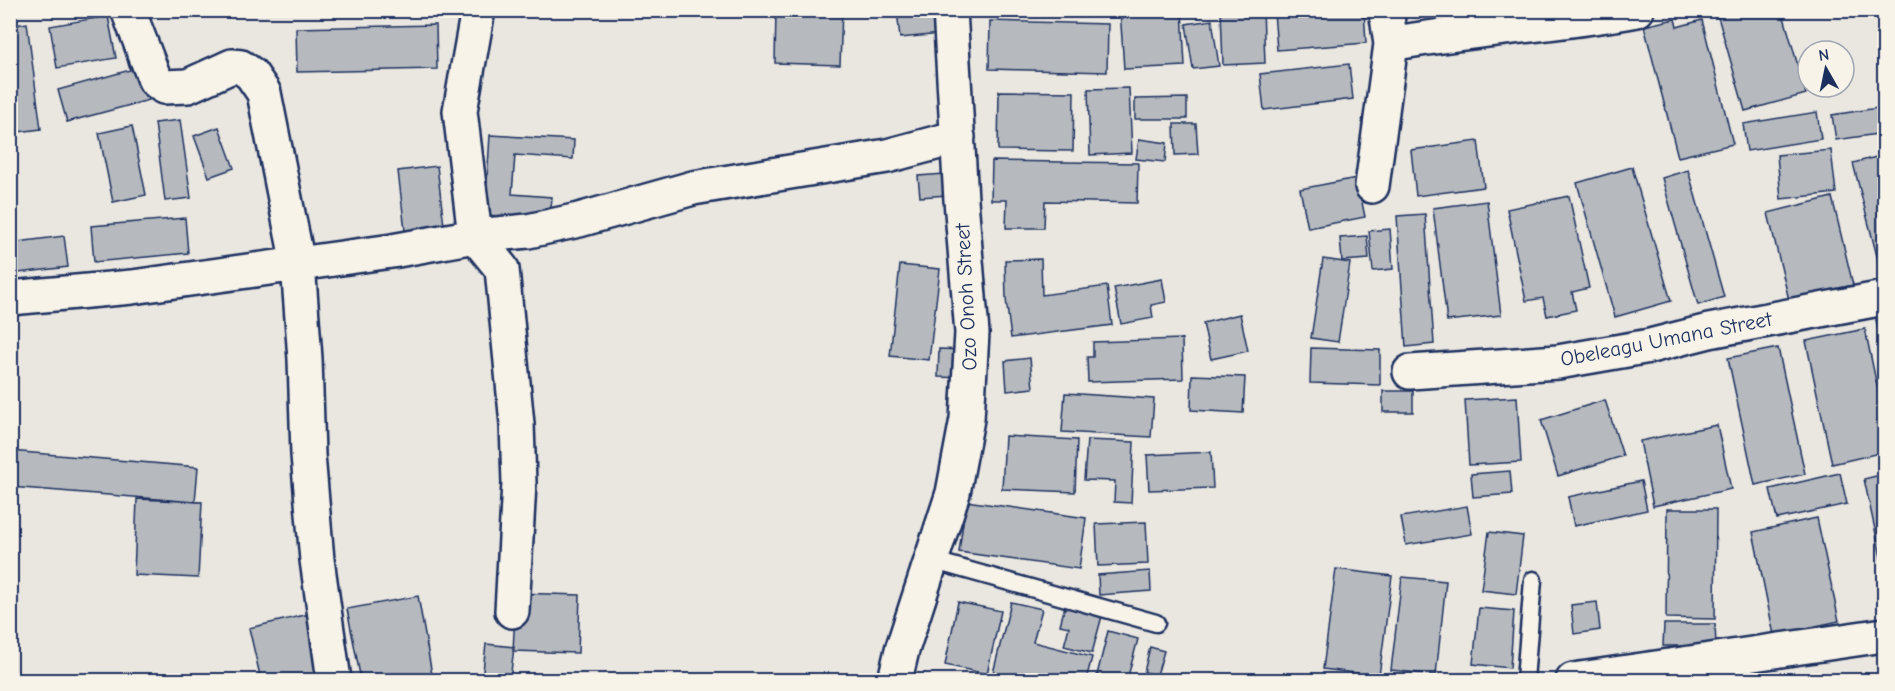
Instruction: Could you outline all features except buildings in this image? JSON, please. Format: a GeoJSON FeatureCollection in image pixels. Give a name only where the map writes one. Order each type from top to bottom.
{"type":"FeatureCollection","features":[{"type":"Feature","properties":{"kind":"street"},"geometry":{"type":"LineString","coordinates":[[128,10],[154,80],[164,87],[188,86],[232,66],[241,67],[251,74],[264,93],[298,264],[305,359],[308,455],[317,560],[334,681]]}},
{"type":"Feature","properties":{"kind":"street"},"geometry":{"type":"LineString","coordinates":[[478,10],[460,111],[475,236],[502,269],[517,424],[519,483],[512,611]]}},
{"type":"Feature","properties":{"kind":"street","name":"Ozo Onoh Street"},"geometry":{"type":"LineString","coordinates":[[894,681],[953,493],[967,419],[972,333],[950,10]]}},
{"type":"Feature","properties":{"kind":"street"},"geometry":{"type":"LineString","coordinates":[[1372,186],[1390,44],[1386,10]]}},
{"type":"Feature","properties":{"kind":"street"},"geometry":{"type":"LineString","coordinates":[[1390,44],[1443,34],[1581,21],[1637,10]]}},
{"type":"Feature","properties":{"kind":"street"},"geometry":{"type":"LineString","coordinates":[[10,298],[132,287],[392,251],[475,236],[528,231],[579,220],[693,188],[887,156],[958,137]]}},
{"type":"Feature","properties":{"kind":"street","name":"Obeleagu Umana Street"},"geometry":{"type":"LineString","coordinates":[[1410,372],[1558,362],[1591,357],[1650,346],[1709,330],[1884,298]]}},
{"type":"Feature","properties":{"kind":"street"},"geometry":{"type":"LineString","coordinates":[[1573,681],[1884,635]]}},
{"type":"Feature","properties":{"kind":"lane"},"geometry":{"type":"LineString","coordinates":[[931,560],[1156,623]]}},
{"type":"Feature","properties":{"kind":"lane"},"geometry":{"type":"LineString","coordinates":[[1525,681],[1533,580]]}}]}
